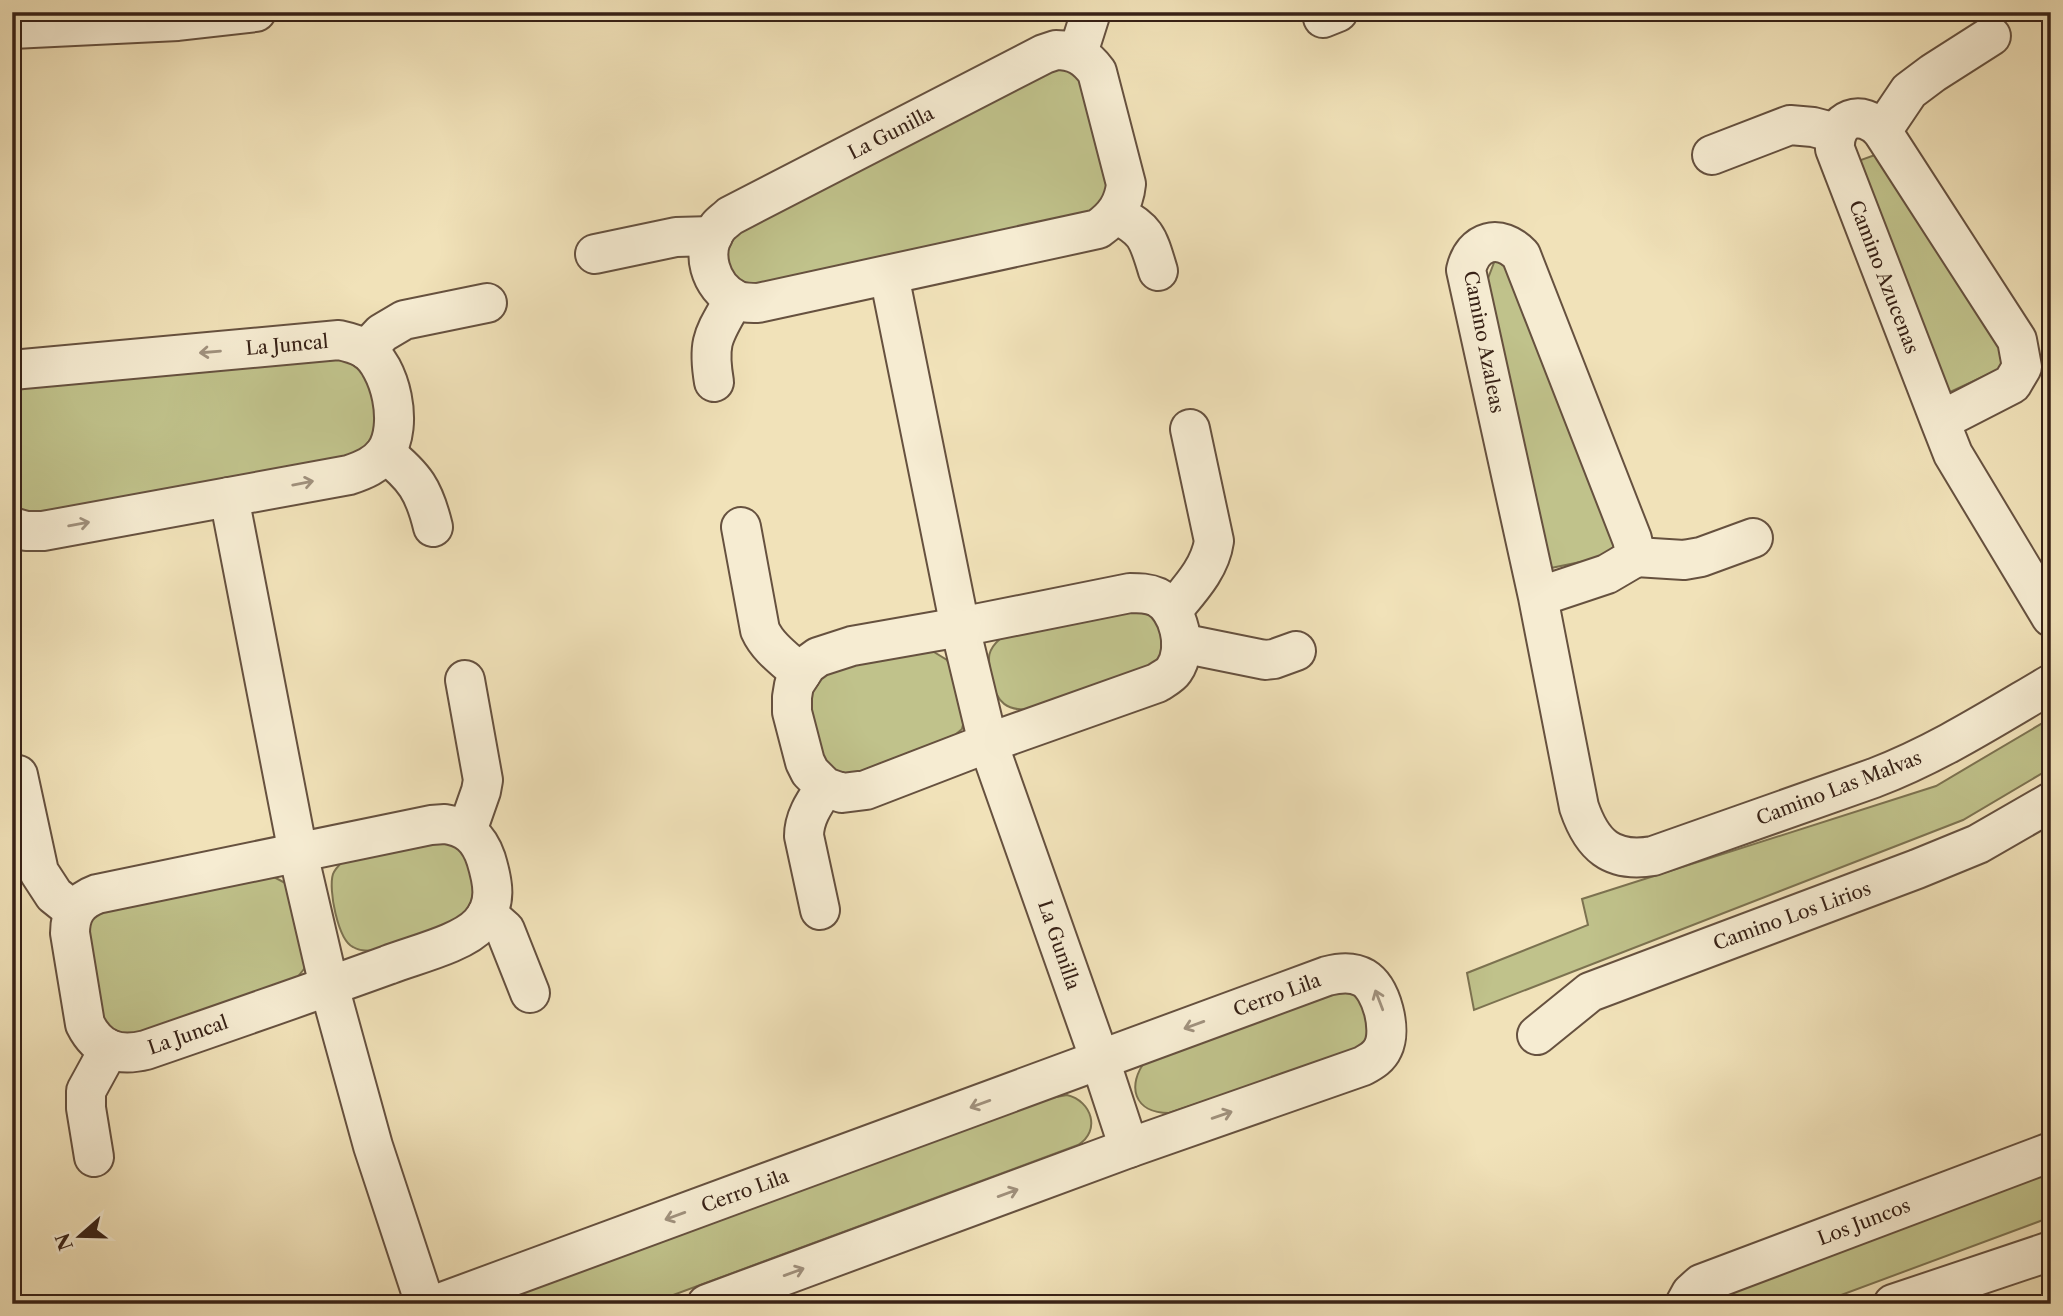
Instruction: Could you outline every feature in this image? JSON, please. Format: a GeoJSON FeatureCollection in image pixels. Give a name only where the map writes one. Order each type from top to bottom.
{"type":"FeatureCollection","features":[{"type":"Feature","properties":{"kind":"street"},"geometry":{"type":"LineString","coordinates":[[12,29],[178,21],[256,12]]}},
{"type":"Feature","properties":{"kind":"street"},"geometry":{"type":"LineString","coordinates":[[595,254],[676,237],[713,236],[709,256],[711,271],[722,291],[744,303],[758,303],[1098,229],[1115,214],[1122,203],[1126,184],[1101,82],[1089,61],[1078,53],[1091,12]]}},
{"type":"Feature","properties":{"kind":"street"},"geometry":{"type":"LineString","coordinates":[[1882,131],[1909,91],[1990,36]]}},
{"type":"Feature","properties":{"kind":"street","name":"La Gunilla"},"geometry":{"type":"LineString","coordinates":[[713,236],[730,216],[1044,54],[1056,50],[1078,53]]}},
{"type":"Feature","properties":{"kind":"street"},"geometry":{"type":"LineString","coordinates":[[1712,155],[1790,125],[1836,133],[1843,123],[1853,118],[1864,117],[1875,122],[2017,340],[2037,366],[2012,384],[1940,421]]}},
{"type":"Feature","properties":{"kind":"street","name":"Camino Azucenas"},"geometry":{"type":"LineString","coordinates":[[1836,133],[1835,149],[1953,454],[2051,617]]}},
{"type":"Feature","properties":{"kind":"street"},"geometry":{"type":"LineString","coordinates":[[1115,214],[1131,221],[1144,232],[1158,271]]}},
{"type":"Feature","properties":{"kind":"street","name":"Camino Azaleas"},"geometry":{"type":"LineString","coordinates":[[1614,854],[1592,837],[1579,807],[1538,597],[1466,270],[1468,259],[1475,250],[1485,244],[1507,244],[1521,255],[1632,539],[1636,557]]}},
{"type":"Feature","properties":{"kind":"street","name":"La Gunilla"},"geometry":{"type":"LineString","coordinates":[[889,275],[960,627],[988,743],[1129,1148]]}},
{"type":"Feature","properties":{"kind":"street"},"geometry":{"type":"LineString","coordinates":[[714,382],[710,359],[711,343],[734,299]]}},
{"type":"Feature","properties":{"kind":"street"},"geometry":{"type":"LineString","coordinates":[[12,527],[26,531],[43,531],[363,471],[375,464],[385,453],[395,423],[390,391],[378,362],[366,350],[382,333],[404,320],[487,303]]}},
{"type":"Feature","properties":{"kind":"street","name":"La Juncal"},"geometry":{"type":"LineString","coordinates":[[12,370],[339,340],[366,350]]}},
{"type":"Feature","properties":{"kind":"street"},"geometry":{"type":"LineString","coordinates":[[1177,627],[1212,555],[1214,541],[1190,429]]}},
{"type":"Feature","properties":{"kind":"street"},"geometry":{"type":"LineString","coordinates":[[385,453],[414,479],[427,504],[433,527]]}},
{"type":"Feature","properties":{"kind":"street"},"geometry":{"type":"LineString","coordinates":[[229,497],[299,853],[329,986],[373,1146],[425,1304]]}},
{"type":"Feature","properties":{"kind":"street"},"geometry":{"type":"LineString","coordinates":[[741,527],[760,630],[771,647],[801,674]]}},
{"type":"Feature","properties":{"kind":"street"},"geometry":{"type":"LineString","coordinates":[[1538,597],[1606,574],[1636,557],[1684,560],[1754,538]]}},
{"type":"Feature","properties":{"kind":"street"},"geometry":{"type":"LineString","coordinates":[[1130,593],[1144,593],[1164,602],[1177,627],[1180,659],[1175,669],[1157,683],[866,789],[842,793],[825,787],[810,772],[805,762],[792,712],[794,685],[807,665],[831,651],[1130,593]]}},
{"type":"Feature","properties":{"kind":"street"},"geometry":{"type":"LineString","coordinates":[[1177,627],[1265,660],[1296,651]]}},
{"type":"Feature","properties":{"kind":"street"},"geometry":{"type":"LineString","coordinates":[[465,680],[483,780],[467,831]]}},
{"type":"Feature","properties":{"kind":"street","name":"Camino Las Malvas"},"geometry":{"type":"LineString","coordinates":[[1614,854],[1639,859],[1653,856],[1910,764],[2051,684]]}},
{"type":"Feature","properties":{"kind":"street"},"geometry":{"type":"LineString","coordinates":[[18,775],[39,872],[54,895],[74,911]]}},
{"type":"Feature","properties":{"kind":"street"},"geometry":{"type":"LineString","coordinates":[[820,909],[804,827],[811,809],[825,787]]}},
{"type":"Feature","properties":{"kind":"street","name":"Camino Los Lirios"},"geometry":{"type":"LineString","coordinates":[[1537,1035],[1590,992],[1978,844],[2051,802]]}},
{"type":"Feature","properties":{"kind":"street"},"geometry":{"type":"LineString","coordinates":[[94,1157],[86,1091],[109,1049],[91,1036],[85,1024],[70,922],[79,904],[97,894],[431,825],[457,825],[475,837],[482,847],[493,884],[492,900],[487,914],[505,929],[530,993]]}},
{"type":"Feature","properties":{"kind":"street","name":"La Juncal"},"geometry":{"type":"LineString","coordinates":[[109,1049],[124,1053],[146,1050],[329,986],[460,939],[470,933],[487,914]]}},
{"type":"Feature","properties":{"kind":"street","name":"Cerro Lila"},"geometry":{"type":"LineString","coordinates":[[437,1304],[1327,976],[1355,974],[1365,978],[1378,995],[1387,1028],[1386,1041],[1374,1060],[1363,1066],[1129,1148],[707,1304]]}},
{"type":"Feature","properties":{"kind":"street","name":"Los Juncos"},"geometry":{"type":"LineString","coordinates":[[1685,1304],[1701,1283],[2051,1152]]}},
{"type":"Feature","properties":{"kind":"street"},"geometry":{"type":"LineString","coordinates":[[1893,1304],[2051,1251]]}},
{"type":"Feature","properties":{"kind":"green space"},"geometry":{"type":"Polygon","coordinates":[[[1055,64],[1082,75],[1109,187],[1093,214],[749,287],[731,275],[726,249],[735,232],[1055,64]]]}},
{"type":"Feature","properties":{"kind":"green space"},"geometry":{"type":"Polygon","coordinates":[[[1886,151],[2001,349],[2002,368],[1948,393],[1858,161],[1886,151]]]}},
{"type":"Feature","properties":{"kind":"green space"},"geometry":{"type":"Polygon","coordinates":[[[1495,260],[1514,273],[1617,544],[1600,558],[1546,569],[1487,281],[1495,260]]]}},
{"type":"Feature","properties":{"kind":"green space"},"geometry":{"type":"Polygon","coordinates":[[[338,355],[367,372],[381,426],[364,453],[34,518],[12,510],[12,384],[338,355]]]}},
{"type":"Feature","properties":{"kind":"green space"},"geometry":{"type":"Polygon","coordinates":[[[1152,608],[1168,652],[1154,665],[1033,709],[1010,707],[1004,704],[996,693],[989,655],[1001,638],[1152,608]]]}},
{"type":"Feature","properties":{"kind":"green space"},"geometry":{"type":"Polygon","coordinates":[[[929,649],[947,660],[953,671],[964,721],[962,729],[955,735],[851,775],[839,772],[822,759],[807,710],[811,687],[834,668],[929,649]]]}},
{"type":"Feature","properties":{"kind":"green space"},"geometry":{"type":"Polygon","coordinates":[[[2051,718],[2051,768],[1963,820],[1474,1010],[1467,973],[1588,925],[1582,899],[1936,786],[2051,718]]]}},
{"type":"Feature","properties":{"kind":"green space"},"geometry":{"type":"Polygon","coordinates":[[[431,839],[459,842],[482,873],[472,916],[381,950],[370,951],[353,947],[343,935],[335,914],[332,881],[336,869],[343,861],[431,839]]]}},
{"type":"Feature","properties":{"kind":"green space"},"geometry":{"type":"Polygon","coordinates":[[[272,876],[289,885],[307,961],[296,979],[125,1038],[103,1024],[87,923],[101,909],[272,876]]]}},
{"type":"Feature","properties":{"kind":"green space"},"geometry":{"type":"Polygon","coordinates":[[[1345,989],[1359,995],[1371,1035],[1360,1049],[1169,1113],[1148,1108],[1137,1096],[1136,1079],[1146,1060],[1345,989]]]}},
{"type":"Feature","properties":{"kind":"green space"},"geometry":{"type":"Polygon","coordinates":[[[1067,1095],[1082,1103],[1090,1117],[1090,1132],[1078,1145],[649,1304],[485,1304],[1051,1098],[1067,1095]]]}},
{"type":"Feature","properties":{"kind":"green space"},"geometry":{"type":"Polygon","coordinates":[[[2051,1172],[2051,1217],[1817,1304],[1715,1304],[1713,1297],[2051,1172]]]}}]}
